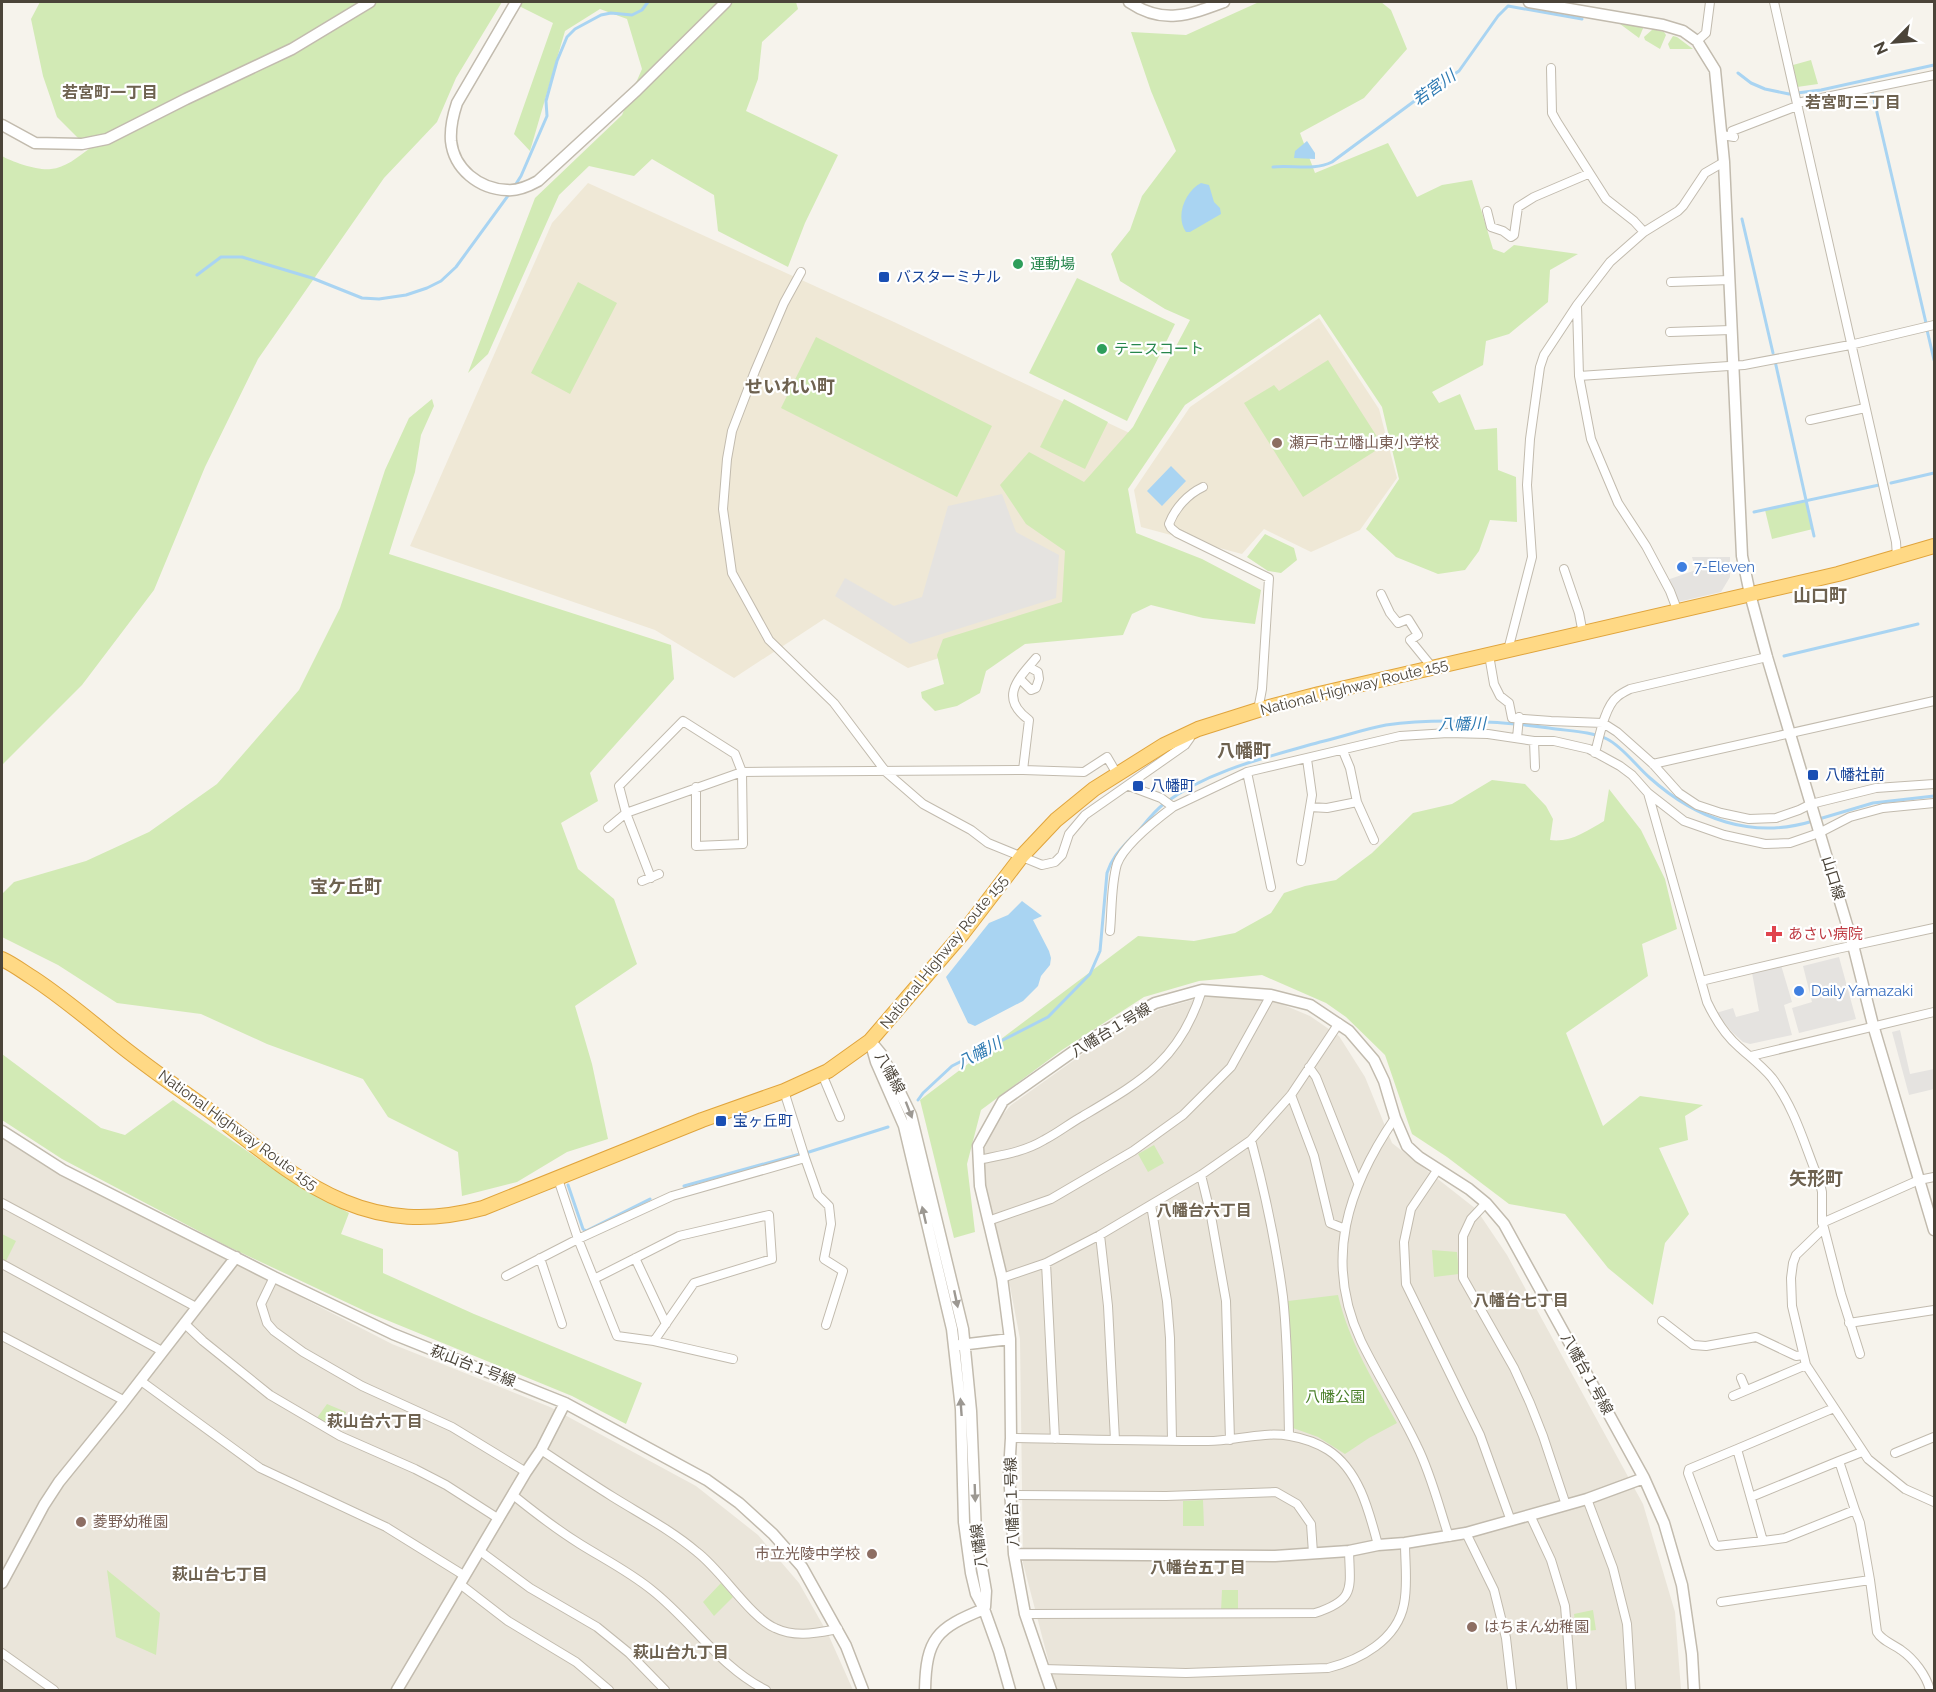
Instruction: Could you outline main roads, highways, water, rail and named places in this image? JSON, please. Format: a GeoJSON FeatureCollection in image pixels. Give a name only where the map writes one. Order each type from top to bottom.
{"type":"FeatureCollection","features":[{"type":"Feature","properties":{"kind":"highway","name":"National Highway Route 155"},"geometry":{"type":"LineString","coordinates":[[2,959],[65,1000],[118,1043],[283,1166],[317,1188],[363,1210],[414,1218],[464,1213],[558,1179],[702,1120],[784,1091],[822,1074],[851,1056],[870,1041],[963,933],[1022,856],[1056,820],[1094,789],[1164,745],[1189,733],[1258,710],[1432,667],[1838,574],[1935,546]]}},
{"type":"Feature","properties":{"kind":"water"},"geometry":{"type":"Polygon","coordinates":[[[1307,141],[1315,153],[1315,159],[1294,158],[1295,151],[1307,141]]]}},
{"type":"Feature","properties":{"kind":"water"},"geometry":{"type":"Polygon","coordinates":[[[1201,183],[1209,185],[1214,202],[1220,208],[1221,214],[1190,232],[1186,232],[1181,219],[1183,205],[1190,192],[1201,183]]]}},
{"type":"Feature","properties":{"kind":"water"},"geometry":{"type":"Polygon","coordinates":[[[1171,466],[1186,481],[1162,506],[1147,491],[1171,466]]]}},
{"type":"Feature","properties":{"kind":"water"},"geometry":{"type":"Polygon","coordinates":[[[1022,901],[1042,916],[1033,920],[1049,951],[1050,965],[1041,976],[1038,986],[1023,1001],[975,1026],[968,1023],[946,977],[989,923],[1008,915],[1022,901]]]}},
{"type":"Feature","properties":{"kind":"waterway"},"geometry":{"type":"LineString","coordinates":[[514,187],[547,116],[546,101],[557,61],[567,37],[575,29],[601,15],[611,13],[632,15],[642,10],[648,2]]}},
{"type":"Feature","properties":{"kind":"waterway","name":"若宮川"},"geometry":{"type":"LineString","coordinates":[[1273,167],[1311,167],[1332,162],[1459,71],[1498,16],[1508,6],[1582,19]]}},
{"type":"Feature","properties":{"kind":"waterway","name":"若宮川"},"geometry":{"type":"LineString","coordinates":[[1738,73],[1751,83],[1765,89],[1789,94],[1821,90],[1934,65]]}},
{"type":"Feature","properties":{"kind":"waterway"},"geometry":{"type":"LineString","coordinates":[[1872,91],[1926,323]]}},
{"type":"Feature","properties":{"kind":"waterway"},"geometry":{"type":"LineString","coordinates":[[197,275],[221,257],[242,257],[312,278],[362,298],[379,299],[406,295],[441,281],[456,267],[510,193]]}},
{"type":"Feature","properties":{"kind":"waterway"},"geometry":{"type":"LineString","coordinates":[[1742,219],[1773,353]]}},
{"type":"Feature","properties":{"kind":"waterway"},"geometry":{"type":"LineString","coordinates":[[1927,330],[1934,360]]}},
{"type":"Feature","properties":{"kind":"waterway"},"geometry":{"type":"LineString","coordinates":[[1775,361],[1814,536]]}},
{"type":"Feature","properties":{"kind":"waterway"},"geometry":{"type":"LineString","coordinates":[[1891,483],[1934,473]]}},
{"type":"Feature","properties":{"kind":"waterway"},"geometry":{"type":"LineString","coordinates":[[1754,512],[1879,485]]}},
{"type":"Feature","properties":{"kind":"waterway"},"geometry":{"type":"LineString","coordinates":[[1784,656],[1918,624]]}},
{"type":"Feature","properties":{"kind":"waterway","name":"八幡川"},"geometry":{"type":"LineString","coordinates":[[1137,833],[1165,803],[1220,773],[1280,753],[1386,725],[1446,721],[1510,724],[1593,734],[1613,742],[1650,778],[1686,805],[1706,815],[1747,827],[1768,828],[1813,821]]}},
{"type":"Feature","properties":{"kind":"waterway","name":"八幡川"},"geometry":{"type":"LineString","coordinates":[[1819,819],[1873,803],[1934,796]]}},
{"type":"Feature","properties":{"kind":"waterway"},"geometry":{"type":"LineString","coordinates":[[918,1100],[952,1066],[1048,1017],[1090,974],[1100,951],[1107,873],[1114,858],[1132,837]]}},
{"type":"Feature","properties":{"kind":"waterway","name":"八幡川"},"geometry":{"type":"LineString","coordinates":[[809,1152],[888,1127]]}},
{"type":"Feature","properties":{"kind":"waterway","name":"八幡川"},"geometry":{"type":"LineString","coordinates":[[684,1186],[800,1154]]}},
{"type":"Feature","properties":{"kind":"waterway","name":"八幡川"},"geometry":{"type":"LineString","coordinates":[[568,1185],[583,1229],[586,1231],[650,1199]]}},
{"type":"Feature","properties":{"kind":"place","name":"運動場"},"geometry":{"type":"Point","coordinates":[1018,264]}},
{"type":"Feature","properties":{"kind":"place","name":"バスターミナル"},"geometry":{"type":"Point","coordinates":[884,277]}},
{"type":"Feature","properties":{"kind":"place","name":"テニスコート"},"geometry":{"type":"Point","coordinates":[1102,349]}},
{"type":"Feature","properties":{"kind":"place","name":"瀬戸市立幡山東小学校"},"geometry":{"type":"Point","coordinates":[1277,443]}},
{"type":"Feature","properties":{"kind":"place","name":"7-Eleven"},"geometry":{"type":"Point","coordinates":[1682,567]}},
{"type":"Feature","properties":{"kind":"place","name":"八幡社前"},"geometry":{"type":"Point","coordinates":[1813,775]}},
{"type":"Feature","properties":{"kind":"place","name":"八幡町"},"geometry":{"type":"Point","coordinates":[1138,786]}},
{"type":"Feature","properties":{"kind":"place","name":"あさい病院"},"geometry":{"type":"Point","coordinates":[1774,934]}},
{"type":"Feature","properties":{"kind":"place","name":"Daily Yamazaki"},"geometry":{"type":"Point","coordinates":[1799,991]}},
{"type":"Feature","properties":{"kind":"place","name":"宝ヶ丘町"},"geometry":{"type":"Point","coordinates":[721,1121]}},
{"type":"Feature","properties":{"kind":"place","name":"菱野幼稚園"},"geometry":{"type":"Point","coordinates":[81,1522]}},
{"type":"Feature","properties":{"kind":"place","name":"市立光陵中学校"},"geometry":{"type":"Point","coordinates":[872,1554]}},
{"type":"Feature","properties":{"kind":"place","name":"はちまん幼稚園"},"geometry":{"type":"Point","coordinates":[1472,1627]}},
{"type":"Feature","properties":{"kind":"district","name":"若宮町一丁目"},"geometry":{"type":"Point","coordinates":[110,92]}},
{"type":"Feature","properties":{"kind":"district","name":"若宮町三丁目"},"geometry":{"type":"Point","coordinates":[1853,102]}},
{"type":"Feature","properties":{"kind":"district","name":"せいれい町"},"geometry":{"type":"Point","coordinates":[790,386]}},
{"type":"Feature","properties":{"kind":"district","name":"山口町"},"geometry":{"type":"Point","coordinates":[1820,595]}},
{"type":"Feature","properties":{"kind":"district","name":"八幡町"},"geometry":{"type":"Point","coordinates":[1244,750]}},
{"type":"Feature","properties":{"kind":"district","name":"宝ケ丘町"},"geometry":{"type":"Point","coordinates":[346,886]}},
{"type":"Feature","properties":{"kind":"district","name":"矢形町"},"geometry":{"type":"Point","coordinates":[1816,1178]}},
{"type":"Feature","properties":{"kind":"district","name":"八幡台六丁目"},"geometry":{"type":"Point","coordinates":[1204,1210]}},
{"type":"Feature","properties":{"kind":"district","name":"八幡台七丁目"},"geometry":{"type":"Point","coordinates":[1521,1300]}},
{"type":"Feature","properties":{"kind":"district","name":"萩山台六丁目"},"geometry":{"type":"Point","coordinates":[375,1421]}},
{"type":"Feature","properties":{"kind":"district","name":"八幡台五丁目"},"geometry":{"type":"Point","coordinates":[1198,1567]}},
{"type":"Feature","properties":{"kind":"district","name":"萩山台七丁目"},"geometry":{"type":"Point","coordinates":[220,1574]}},
{"type":"Feature","properties":{"kind":"district","name":"萩山台九丁目"},"geometry":{"type":"Point","coordinates":[681,1652]}},
{"type":"Feature","properties":{"kind":"park label","name":"八幡公園"},"geometry":{"type":"Point","coordinates":[1335,1397]}}]}
